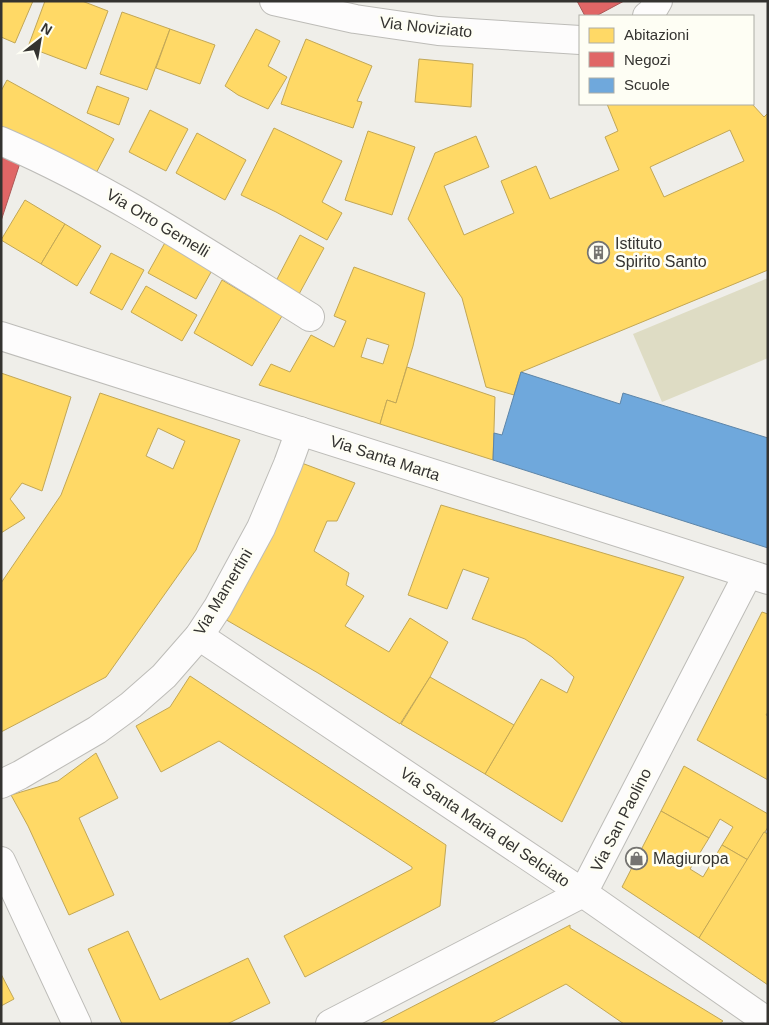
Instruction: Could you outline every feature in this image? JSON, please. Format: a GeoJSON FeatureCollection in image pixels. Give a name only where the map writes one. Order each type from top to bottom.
{"type":"FeatureCollection","features":[{"type":"Feature","properties":{"kind":"street","name":"Via Noviziato"},"geometry":{"type":"LineString","coordinates":[[274,1],[355,19],[438,30],[579,40]]}},
{"type":"Feature","properties":{"kind":"street"},"geometry":{"type":"LineString","coordinates":[[648,15],[658,1]]}},
{"type":"Feature","properties":{"kind":"street","name":"Via Orto Gemelli"},"geometry":{"type":"LineString","coordinates":[[1,141],[105,191],[310,317]]}},
{"type":"Feature","properties":{"kind":"street","name":"Via Santa Marta"},"geometry":{"type":"LineString","coordinates":[[1,336],[758,577]]}},
{"type":"Feature","properties":{"kind":"street","name":"Via Mamertini"},"geometry":{"type":"LineString","coordinates":[[1,784],[97,730],[131,705],[164,676],[199,636],[218,607],[261,528],[300,431]]}},
{"type":"Feature","properties":{"kind":"street","name":"Via San Paolino"},"geometry":{"type":"LineString","coordinates":[[583,893],[758,577]]}},
{"type":"Feature","properties":{"kind":"street","name":"Via Santa Maria del Selciato"},"geometry":{"type":"LineString","coordinates":[[199,636],[583,893],[765,1022]]}},
{"type":"Feature","properties":{"kind":"street"},"geometry":{"type":"LineString","coordinates":[[1,861],[77,1024]]}},
{"type":"Feature","properties":{"kind":"street"},"geometry":{"type":"LineString","coordinates":[[330,1024],[583,893]]}},
{"type":"Feature","properties":{"kind":"shaded area"},"geometry":{"type":"Polygon","coordinates":[[[768,278],[768,358],[662,402],[633,334],[768,278]]]}},
{"type":"Feature","properties":{"kind":"building: Abitazioni"},"geometry":{"type":"Polygon","coordinates":[[[1,1],[33,1],[15,43],[1,37],[1,1]]]}},
{"type":"Feature","properties":{"kind":"building: Abitazioni"},"geometry":{"type":"Polygon","coordinates":[[[45,1],[82,1],[108,11],[86,69],[28,47],[45,1]]]}},
{"type":"Feature","properties":{"kind":"building: Abitazioni"},"geometry":{"type":"Polygon","coordinates":[[[122,12],[170,29],[147,90],[100,74],[122,12]]]}},
{"type":"Feature","properties":{"kind":"building: Abitazioni"},"geometry":{"type":"Polygon","coordinates":[[[170,29],[215,45],[200,84],[156,68],[170,29]]]}},
{"type":"Feature","properties":{"kind":"building: Abitazioni"},"geometry":{"type":"Polygon","coordinates":[[[256,29],[280,41],[268,66],[287,77],[268,109],[238,95],[225,86],[256,29]]]}},
{"type":"Feature","properties":{"kind":"building: Abitazioni"},"geometry":{"type":"Polygon","coordinates":[[[306,39],[372,66],[357,101],[362,102],[353,128],[281,104],[306,39]]]}},
{"type":"Feature","properties":{"kind":"building: Abitazioni"},"geometry":{"type":"Polygon","coordinates":[[[419,59],[473,64],[471,107],[415,102],[419,59]]]}},
{"type":"Feature","properties":{"kind":"building: Abitazioni"},"geometry":{"type":"Polygon","coordinates":[[[7,80],[114,139],[94,177],[1,126],[1,91],[7,80]]]}},
{"type":"Feature","properties":{"kind":"building: Abitazioni"},"geometry":{"type":"Polygon","coordinates":[[[97,86],[129,98],[119,125],[87,113],[97,86]]]}},
{"type":"Feature","properties":{"kind":"building: Abitazioni","name":"Istituto Spirito Santo"},"geometry":{"type":"Polygon","coordinates":[[[607,105],[753,105],[764,117],[768,113],[768,270],[521,372],[514,395],[486,387],[462,298],[408,219],[435,153],[476,136],[489,167],[444,186],[464,235],[514,213],[501,181],[536,166],[550,199],[619,170],[605,137],[618,131],[607,105]],[[730,130],[650,167],[664,197],[744,161],[730,130]]]}},
{"type":"Feature","properties":{"kind":"building: Abitazioni"},"geometry":{"type":"Polygon","coordinates":[[[150,110],[188,129],[166,171],[129,152],[150,110]]]}},
{"type":"Feature","properties":{"kind":"building: Abitazioni"},"geometry":{"type":"Polygon","coordinates":[[[274,128],[342,161],[322,202],[342,213],[327,240],[241,195],[274,128]]]}},
{"type":"Feature","properties":{"kind":"building: Abitazioni"},"geometry":{"type":"Polygon","coordinates":[[[368,131],[415,147],[392,215],[345,200],[368,131]]]}},
{"type":"Feature","properties":{"kind":"building: Abitazioni"},"geometry":{"type":"Polygon","coordinates":[[[197,133],[246,160],[225,200],[176,173],[197,133]]]}},
{"type":"Feature","properties":{"kind":"building: Abitazioni"},"geometry":{"type":"Polygon","coordinates":[[[25,200],[65,224],[41,264],[1,240],[25,200]]]}},
{"type":"Feature","properties":{"kind":"building: Abitazioni"},"geometry":{"type":"Polygon","coordinates":[[[65,224],[101,246],[77,286],[41,264],[65,224]]]}},
{"type":"Feature","properties":{"kind":"building: Abitazioni"},"geometry":{"type":"Polygon","coordinates":[[[300,235],[324,248],[298,296],[275,283],[300,235]]]}},
{"type":"Feature","properties":{"kind":"building: Abitazioni"},"geometry":{"type":"Polygon","coordinates":[[[167,239],[215,265],[196,299],[148,273],[167,239]]]}},
{"type":"Feature","properties":{"kind":"building: Abitazioni"},"geometry":{"type":"Polygon","coordinates":[[[111,253],[144,270],[122,310],[90,293],[111,253]]]}},
{"type":"Feature","properties":{"kind":"building: Abitazioni"},"geometry":{"type":"Polygon","coordinates":[[[354,267],[425,293],[413,346],[396,403],[387,400],[380,424],[259,385],[271,364],[290,372],[311,335],[334,347],[346,321],[334,316],[354,267]],[[367,338],[361,357],[383,364],[389,345],[367,338]]]}},
{"type":"Feature","properties":{"kind":"building: Abitazioni"},"geometry":{"type":"Polygon","coordinates":[[[222,280],[282,316],[252,366],[194,333],[222,280]]]}},
{"type":"Feature","properties":{"kind":"building: Abitazioni"},"geometry":{"type":"Polygon","coordinates":[[[146,286],[197,315],[182,341],[131,312],[146,286]]]}},
{"type":"Feature","properties":{"kind":"building: Abitazioni"},"geometry":{"type":"Polygon","coordinates":[[[407,367],[495,397],[493,460],[380,424],[387,400],[396,403],[407,367]]]}},
{"type":"Feature","properties":{"kind":"building: Abitazioni"},"geometry":{"type":"Polygon","coordinates":[[[1,373],[71,397],[42,491],[22,483],[10,499],[25,518],[1,533],[1,373]]]}},
{"type":"Feature","properties":{"kind":"building: Abitazioni"},"geometry":{"type":"Polygon","coordinates":[[[100,393],[240,440],[196,550],[106,677],[1,732],[1,583],[61,495],[100,393]],[[158,428],[146,456],[173,469],[185,441],[158,428]]]}},
{"type":"Feature","properties":{"kind":"building: Abitazioni"},"geometry":{"type":"Polygon","coordinates":[[[299,462],[355,483],[337,521],[327,521],[314,551],[349,573],[346,585],[364,596],[345,626],[389,652],[410,618],[448,642],[430,677],[400,724],[318,673],[223,618],[299,462]]]}},
{"type":"Feature","properties":{"kind":"building: Abitazioni"},"geometry":{"type":"Polygon","coordinates":[[[441,505],[684,577],[562,822],[485,774],[541,679],[567,693],[574,677],[552,657],[525,639],[472,619],[489,578],[463,569],[447,609],[408,595],[441,505]]]}},
{"type":"Feature","properties":{"kind":"building: Abitazioni"},"geometry":{"type":"Polygon","coordinates":[[[762,612],[768,614],[768,712],[766,715],[768,716],[768,780],[697,740],[762,612]]]}},
{"type":"Feature","properties":{"kind":"building: Abitazioni"},"geometry":{"type":"Polygon","coordinates":[[[190,676],[446,845],[440,906],[305,977],[284,936],[412,869],[412,867],[219,741],[161,772],[136,726],[170,707],[190,676]]]}},
{"type":"Feature","properties":{"kind":"building: Abitazioni"},"geometry":{"type":"Polygon","coordinates":[[[430,677],[514,725],[485,774],[401,724],[430,677]]]}},
{"type":"Feature","properties":{"kind":"building: Abitazioni"},"geometry":{"type":"Polygon","coordinates":[[[96,753],[118,798],[79,818],[114,895],[69,915],[28,826],[11,795],[58,781],[96,753]]]}},
{"type":"Feature","properties":{"kind":"building: Abitazioni"},"geometry":{"type":"Polygon","coordinates":[[[684,766],[768,814],[768,827],[748,860],[722,845],[733,827],[720,819],[709,838],[661,811],[684,766]]]}},
{"type":"Feature","properties":{"kind":"building: Abitazioni"},"geometry":{"type":"Polygon","coordinates":[[[661,811],[709,838],[690,869],[703,877],[722,845],[748,860],[699,938],[622,887],[661,811]]]}},
{"type":"Feature","properties":{"kind":"building: Abitazioni"},"geometry":{"type":"Polygon","coordinates":[[[764,832],[768,834],[768,985],[699,938],[764,832]]]}},
{"type":"Feature","properties":{"kind":"building: Abitazioni"},"geometry":{"type":"Polygon","coordinates":[[[570,925],[570,928],[723,1021],[719,1024],[624,1024],[566,984],[490,1024],[379,1024],[570,925]]]}},
{"type":"Feature","properties":{"kind":"building: Abitazioni"},"geometry":{"type":"Polygon","coordinates":[[[128,931],[160,1000],[248,958],[270,1003],[227,1024],[122,1024],[88,949],[128,931]]]}},
{"type":"Feature","properties":{"kind":"building: Abitazioni"},"geometry":{"type":"Polygon","coordinates":[[[1,974],[14,999],[1,1006],[1,974]]]}},
{"type":"Feature","properties":{"kind":"building: Negozi"},"geometry":{"type":"Polygon","coordinates":[[[577,1],[624,1],[598,15],[584,15],[577,1]]]}},
{"type":"Feature","properties":{"kind":"building: Negozi"},"geometry":{"type":"Polygon","coordinates":[[[1,157],[20,163],[1,221],[1,157]]]}},
{"type":"Feature","properties":{"kind":"building: Scuole"},"geometry":{"type":"Polygon","coordinates":[[[521,372],[620,404],[623,393],[768,438],[768,548],[493,460],[494,433],[502,435],[521,372]]]}},
{"type":"Feature","properties":{"kind":"place","name":"Istituto Spirito Santo"},"geometry":{"type":"Point","coordinates":[599,252]}},
{"type":"Feature","properties":{"kind":"place","name":"Magiuropa"},"geometry":{"type":"Point","coordinates":[637,858]}}]}
